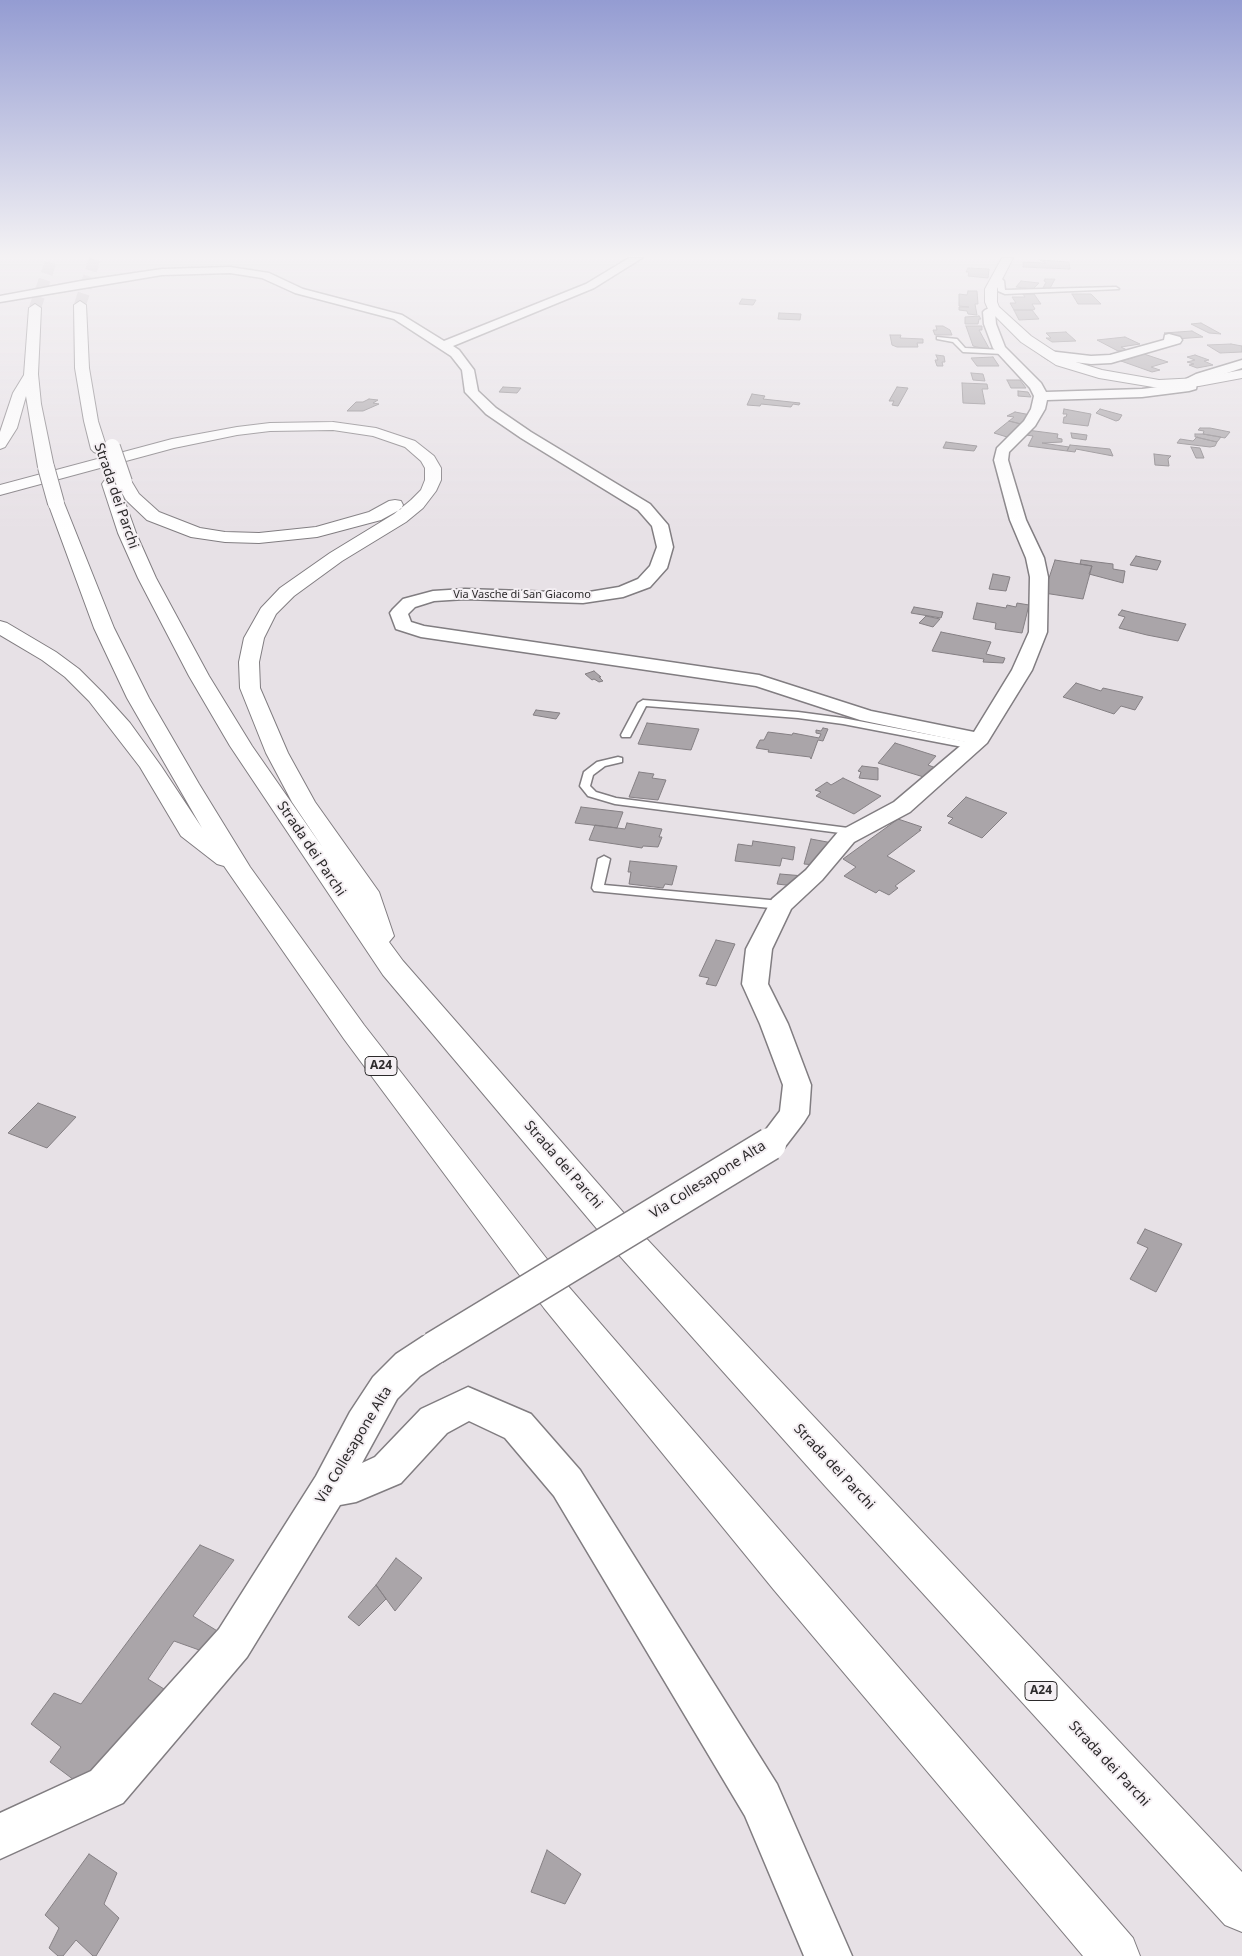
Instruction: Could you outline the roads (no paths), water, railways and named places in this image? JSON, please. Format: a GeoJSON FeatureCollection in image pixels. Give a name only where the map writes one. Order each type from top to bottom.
{"type":"FeatureCollection","features":[{"type":"Feature","properties":{"kind":"main road","name":"A24"},"geometry":{"type":"LineString","coordinates":[[32,349],[31,374],[34,404],[46,467],[56,503],[80,572],[104,628],[138,698],[239,870],[354,1032],[556,1297],[790,1576],[1115,1956]]}},
{"type":"Feature","properties":{"kind":"main road","name":"Strada dei Parchi"},"geometry":{"type":"LineString","coordinates":[[82,349],[91,420],[105,448],[117,483],[127,533],[147,578],[199,676],[241,746],[393,968],[631,1244],[840,1474],[1242,1908]]}},
{"type":"Feature","properties":{"kind":"main road"},"geometry":{"type":"LineString","coordinates":[[1040,349],[1080,369],[1121,379],[1159,384],[1189,383],[1242,374]]}},
{"type":"Feature","properties":{"kind":"main road"},"geometry":{"type":"LineString","coordinates":[[0,444],[10,428],[20,393],[31,374]]}},
{"type":"Feature","properties":{"kind":"main road"},"geometry":{"type":"LineString","coordinates":[[0,490],[172,444],[238,431],[270,427],[333,426],[376,432],[410,444],[420,450],[428,459],[433,468],[432,480],[428,491],[417,504],[400,518],[336,557],[287,592],[268,612],[254,638],[249,662],[250,688],[276,753],[304,802],[366,892],[393,968]]}},
{"type":"Feature","properties":{"kind":"main road"},"geometry":{"type":"LineString","coordinates":[[0,497],[193,445],[268,433],[318,432],[367,438],[401,451],[411,461],[413,467]]}},
{"type":"Feature","properties":{"kind":"main road"},"geometry":{"type":"LineString","coordinates":[[117,483],[153,516],[169,523],[197,532],[225,537],[259,538],[317,532],[366,519],[407,496],[415,485]]}},
{"type":"Feature","properties":{"kind":"main road"},"geometry":{"type":"LineString","coordinates":[[0,627],[49,656],[72,673],[90,691],[122,728],[144,758],[190,831],[239,870]]}},
{"type":"Feature","properties":{"kind":"street","name":"Via Vasche di San Giacomo"},"geometry":{"type":"LineString","coordinates":[[449,349],[455,353],[468,370],[472,392],[492,411],[533,440],[644,507],[660,525],[665,547],[658,568],[649,578],[644,583],[623,592],[583,598],[465,594],[433,596],[409,603],[399,613],[403,625],[421,631],[759,681],[868,716],[977,743]]}},
{"type":"Feature","properties":{"kind":"street"},"geometry":{"type":"LineString","coordinates":[[1048,355],[1091,360],[1111,359],[1144,349]]}},
{"type":"Feature","properties":{"kind":"street"},"geometry":{"type":"LineString","coordinates":[[1003,352],[1032,381],[1041,396],[1142,393],[1192,386],[1189,383],[1201,377],[1242,364]]}},
{"type":"Feature","properties":{"kind":"street","name":"Via Collesapone Alta"},"geometry":{"type":"LineString","coordinates":[[0,1836],[107,1788],[233,1643],[329,1488],[363,1424],[385,1388],[408,1365],[770,1144],[794,1114],[797,1085],[774,1024],[755,984],[758,949],[781,905],[814,875],[851,835],[902,808],[977,743],[1022,670],[1038,632],[1040,577],[1035,558],[1018,520],[1001,460],[1002,451],[1030,423],[1038,409],[1041,396]]}},
{"type":"Feature","properties":{"kind":"street"},"geometry":{"type":"LineString","coordinates":[[329,1488],[356,1484],[388,1470],[434,1421],[468,1403],[518,1426],[567,1483],[761,1800],[828,1956]]}},
{"type":"Feature","properties":{"kind":"lane"},"geometry":{"type":"LineString","coordinates":[[962,349],[1003,352]]}},
{"type":"Feature","properties":{"kind":"lane"},"geometry":{"type":"LineString","coordinates":[[626,735],[643,704],[798,715],[977,743]]}},
{"type":"Feature","properties":{"kind":"lane"},"geometry":{"type":"LineString","coordinates":[[618,760],[601,764],[588,774],[586,786],[592,794],[615,801],[851,835]]}},
{"type":"Feature","properties":{"kind":"lane"},"geometry":{"type":"LineString","coordinates":[[637,813],[851,835]]}},
{"type":"Feature","properties":{"kind":"lane"},"geometry":{"type":"LineString","coordinates":[[604,859],[598,888],[781,905]]}}]}
